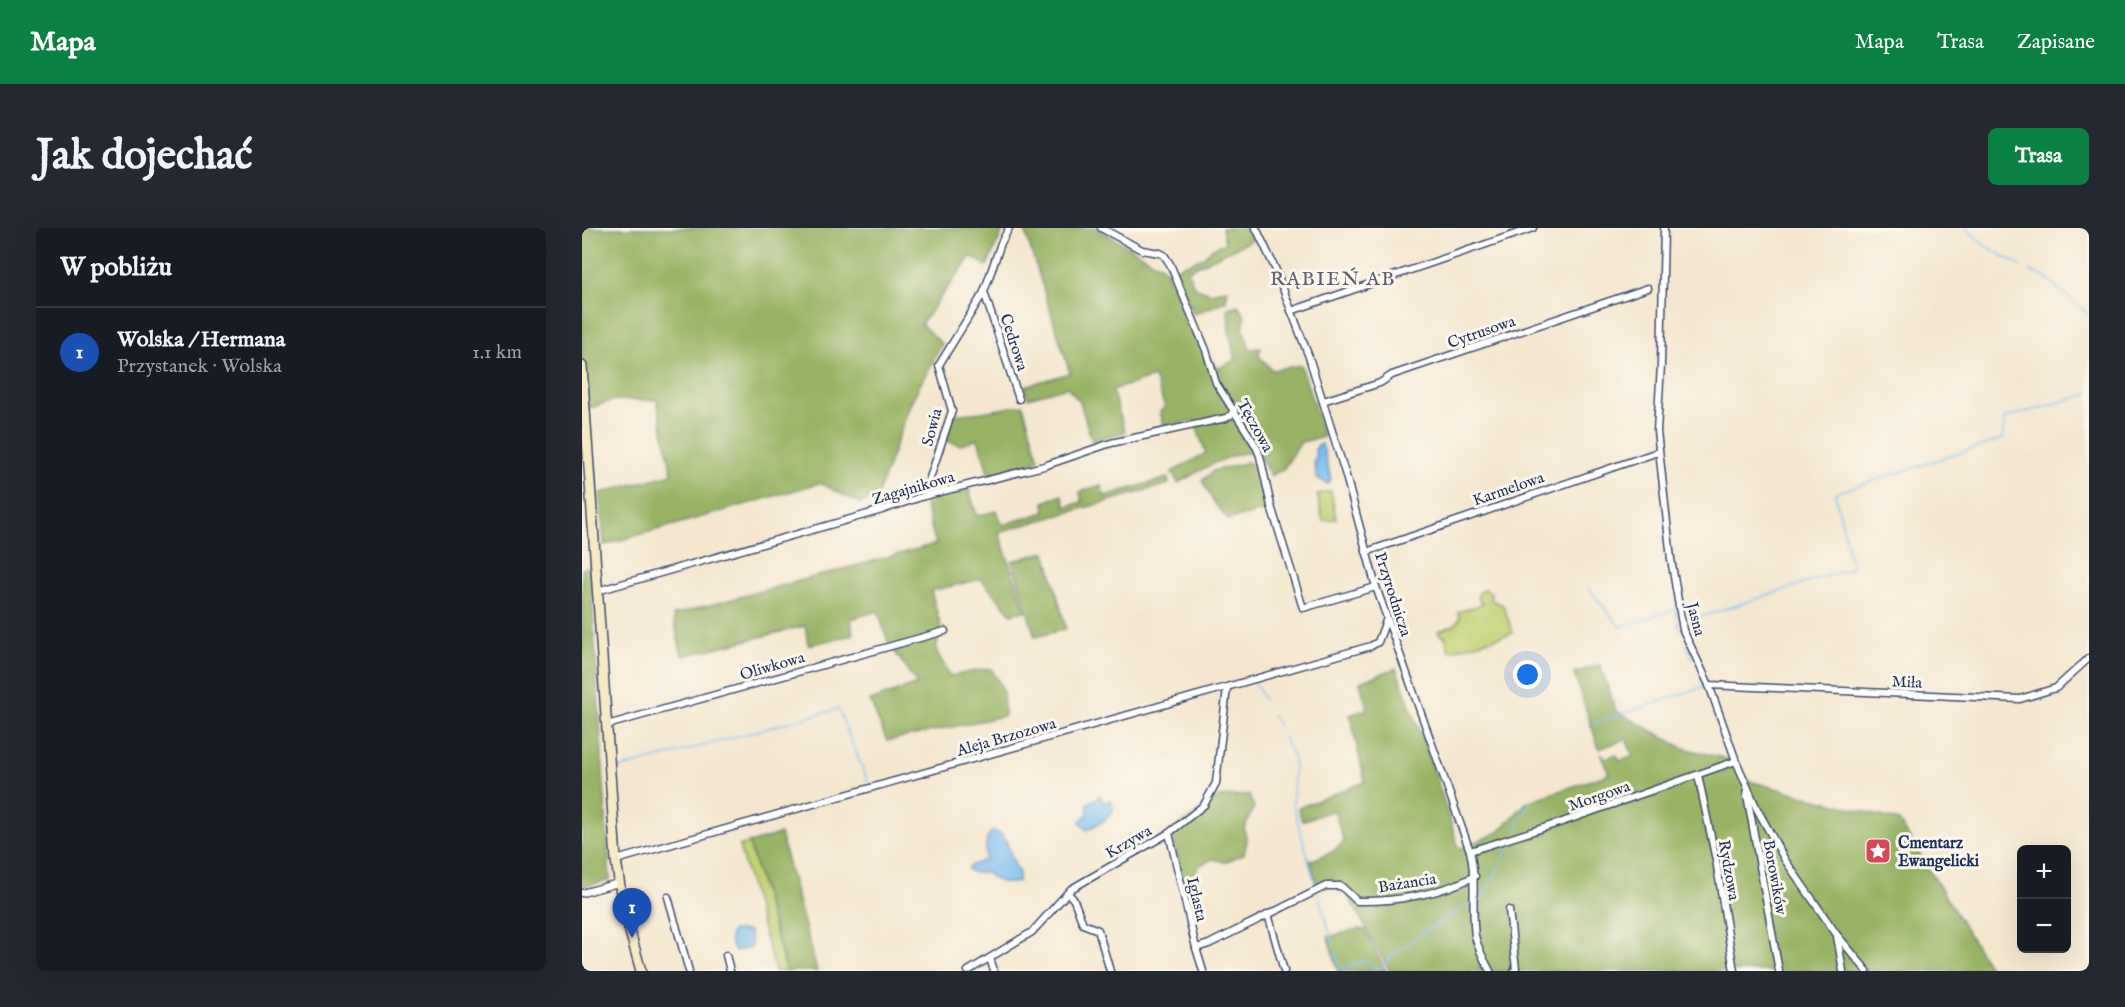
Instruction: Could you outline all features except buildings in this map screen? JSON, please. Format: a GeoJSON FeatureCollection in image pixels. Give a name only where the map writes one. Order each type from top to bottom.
{"type":"FeatureCollection","features":[{"type":"Feature","properties":{"kind":"street","name":"Cedrowa"},"geometry":{"type":"LineString","coordinates":[[939,365],[984,292],[1001,243],[1009,228]]}},
{"type":"Feature","properties":{"kind":"street","name":"Tęczowa"},"geometry":{"type":"LineString","coordinates":[[1101,228],[1142,250],[1164,255],[1199,333],[1216,383],[1234,409],[1260,456],[1271,506],[1303,608],[1376,587]]}},
{"type":"Feature","properties":{"kind":"street","name":"Przyrodnicza"},"geometry":{"type":"LineString","coordinates":[[1256,228],[1309,357],[1346,476],[1376,587],[1470,850],[1475,876],[1476,938],[1481,955],[1490,971]]}},
{"type":"Feature","properties":{"kind":"street"},"geometry":{"type":"LineString","coordinates":[[1291,311],[1533,228]]}},
{"type":"Feature","properties":{"kind":"street","name":"Jasna"},"geometry":{"type":"LineString","coordinates":[[1664,228],[1657,431],[1671,559],[1681,620],[1709,685],[1736,761],[1785,860],[1837,935],[1867,971]]}},
{"type":"Feature","properties":{"kind":"street","name":"Cytrusowa"},"geometry":{"type":"LineString","coordinates":[[1323,401],[1380,383],[1392,375],[1648,288]]}},
{"type":"Feature","properties":{"kind":"street","name":"Cedrowa"},"geometry":{"type":"LineString","coordinates":[[984,292],[1019,399]]}},
{"type":"Feature","properties":{"kind":"street","name":"Sowia"},"geometry":{"type":"LineString","coordinates":[[924,496],[952,411],[939,365]]}},
{"type":"Feature","properties":{"kind":"street"},"geometry":{"type":"LineString","coordinates":[[582,366],[618,883],[642,971]]}},
{"type":"Feature","properties":{"kind":"street","name":"Zagajnikowa"},"geometry":{"type":"LineString","coordinates":[[597,591],[924,496],[1034,468],[1112,443],[1226,418],[1234,409]]}},
{"type":"Feature","properties":{"kind":"street","name":"Karmelowa"},"geometry":{"type":"LineString","coordinates":[[1366,552],[1658,452]]}},
{"type":"Feature","properties":{"kind":"street","name":"Aleja Brzozowa"},"geometry":{"type":"LineString","coordinates":[[616,860],[1371,646],[1378,642],[1387,618]]}},
{"type":"Feature","properties":{"kind":"street","name":"Oliwkowa"},"geometry":{"type":"LineString","coordinates":[[606,725],[945,630]]}},
{"type":"Feature","properties":{"kind":"street","name":"Miła"},"geometry":{"type":"LineString","coordinates":[[1709,685],[2020,699],[2056,688],[2089,658]]}},
{"type":"Feature","properties":{"kind":"street","name":"Krzywa"},"geometry":{"type":"LineString","coordinates":[[968,971],[1032,932],[1078,885],[1169,833],[1195,814],[1207,801],[1214,790],[1219,768],[1227,688]]}},
{"type":"Feature","properties":{"kind":"street","name":"Morgowa"},"geometry":{"type":"LineString","coordinates":[[1470,850],[1562,822],[1736,761]]}},
{"type":"Feature","properties":{"kind":"street","name":"Rydzowa"},"geometry":{"type":"LineString","coordinates":[[1698,774],[1716,860],[1734,971]]}},
{"type":"Feature","properties":{"kind":"street","name":"Borowików"},"geometry":{"type":"LineString","coordinates":[[1748,788],[1747,795],[1779,971]]}},
{"type":"Feature","properties":{"kind":"street","name":"Iglasta"},"geometry":{"type":"LineString","coordinates":[[1169,833],[1203,971]]}},
{"type":"Feature","properties":{"kind":"street","name":"Bażancia"},"geometry":{"type":"LineString","coordinates":[[1268,914],[1334,884],[1346,889],[1357,901],[1370,902],[1434,892],[1458,885],[1475,876]]}},
{"type":"Feature","properties":{"kind":"street"},"geometry":{"type":"LineString","coordinates":[[582,893],[618,883]]}},
{"type":"Feature","properties":{"kind":"street"},"geometry":{"type":"LineString","coordinates":[[1068,893],[1074,900],[1083,924],[1098,930],[1110,971]]}},
{"type":"Feature","properties":{"kind":"street"},"geometry":{"type":"LineString","coordinates":[[668,897],[689,971]]}},
{"type":"Feature","properties":{"kind":"street"},"geometry":{"type":"LineString","coordinates":[[1509,910],[1516,969],[1514,971]]}},
{"type":"Feature","properties":{"kind":"street"},"geometry":{"type":"LineString","coordinates":[[1196,948],[1209,944],[1268,914],[1284,971]]}},
{"type":"Feature","properties":{"kind":"street"},"geometry":{"type":"LineString","coordinates":[[1837,935],[1843,971]]}},
{"type":"Feature","properties":{"kind":"street"},"geometry":{"type":"LineString","coordinates":[[726,955],[730,971]]}},
{"type":"Feature","properties":{"kind":"street"},"geometry":{"type":"LineString","coordinates":[[990,958],[994,971]]}},
{"type":"Feature","properties":{"kind":"green space"},"geometry":{"type":"Polygon","coordinates":[[[582,228],[1004,228],[987,266],[971,256],[921,324],[942,344],[911,402],[878,494],[861,504],[820,483],[604,545],[600,493],[672,474],[657,400],[615,400],[589,408],[582,406],[582,228]]]}},
{"type":"Feature","properties":{"kind":"green space"},"geometry":{"type":"Polygon","coordinates":[[[1024,228],[1096,228],[1166,269],[1197,339],[1217,369],[1235,360],[1229,329],[1228,308],[1238,305],[1245,316],[1243,328],[1250,349],[1261,348],[1258,355],[1272,370],[1301,365],[1324,437],[1301,442],[1284,468],[1271,476],[1257,453],[1248,453],[1216,462],[1178,483],[1172,472],[1206,453],[1194,421],[1164,426],[1160,412],[1165,407],[1154,377],[1112,390],[1125,432],[1092,441],[1080,402],[1067,387],[1028,398],[1025,386],[1070,373],[1024,228]]]}},
{"type":"Feature","properties":{"kind":"green space"},"geometry":{"type":"Polygon","coordinates":[[[1222,228],[1247,228],[1254,239],[1188,270],[1194,287],[1211,293],[1228,289],[1226,301],[1194,314],[1174,269],[1204,257],[1211,249],[1225,243],[1222,228]]]}},
{"type":"Feature","properties":{"kind":"green space"},"geometry":{"type":"Polygon","coordinates":[[[1023,405],[1039,460],[989,475],[978,439],[960,445],[946,441],[953,415],[1023,405]]]}},
{"type":"Feature","properties":{"kind":"green space"},"geometry":{"type":"Polygon","coordinates":[[[1248,462],[1258,470],[1266,507],[1262,511],[1228,520],[1213,501],[1202,481],[1213,471],[1248,462]]]}},
{"type":"Feature","properties":{"kind":"green space"},"geometry":{"type":"Polygon","coordinates":[[[1168,478],[1169,484],[999,532],[1025,611],[1011,614],[981,579],[931,591],[941,627],[936,650],[950,676],[991,668],[1003,690],[1004,716],[887,741],[870,701],[917,684],[888,642],[878,611],[851,619],[853,635],[808,645],[805,626],[682,656],[673,615],[936,544],[924,501],[969,489],[977,516],[997,511],[1002,525],[1045,512],[1044,502],[1062,495],[1066,507],[1082,502],[1080,492],[1101,485],[1104,496],[1168,478]]]}},
{"type":"Feature","properties":{"kind":"green space"},"geometry":{"type":"Polygon","coordinates":[[[1331,491],[1336,519],[1323,521],[1317,494],[1331,491]]]}},
{"type":"Feature","properties":{"kind":"green space"},"geometry":{"type":"Polygon","coordinates":[[[1046,552],[1066,629],[1035,637],[1012,561],[1046,552]]]}},
{"type":"Feature","properties":{"kind":"green space"},"geometry":{"type":"Polygon","coordinates":[[[590,566],[610,880],[582,887],[582,569],[590,566]]]}},
{"type":"Feature","properties":{"kind":"green space"},"geometry":{"type":"Polygon","coordinates":[[[1485,589],[1491,593],[1491,600],[1503,605],[1513,633],[1449,651],[1445,636],[1440,635],[1438,631],[1455,625],[1460,618],[1458,612],[1483,604],[1478,594],[1485,589]]]}},
{"type":"Feature","properties":{"kind":"green space"},"geometry":{"type":"Polygon","coordinates":[[[1600,665],[1616,711],[1683,748],[1731,760],[1749,781],[1899,821],[1990,971],[1390,971],[1340,881],[1317,884],[1310,861],[1332,852],[1344,842],[1334,810],[1302,821],[1298,808],[1365,782],[1350,715],[1367,709],[1360,682],[1396,668],[1434,770],[1459,849],[1499,832],[1527,802],[1609,774],[1601,753],[1606,758],[1616,755],[1620,761],[1633,756],[1626,739],[1599,749],[1574,673],[1600,665]]]}},
{"type":"Feature","properties":{"kind":"green space"},"geometry":{"type":"Polygon","coordinates":[[[1249,795],[1254,807],[1244,829],[1247,841],[1244,854],[1225,862],[1213,859],[1198,866],[1193,888],[1186,893],[1172,831],[1219,797],[1249,795]]]}},
{"type":"Feature","properties":{"kind":"green space"},"geometry":{"type":"Polygon","coordinates":[[[780,834],[817,971],[787,971],[749,843],[780,834]]]}},
{"type":"Feature","properties":{"kind":"green space"},"geometry":{"type":"Polygon","coordinates":[[[749,843],[786,971],[775,971],[739,846],[749,843]]]}},
{"type":"Feature","properties":{"kind":"green space"},"geometry":{"type":"Polygon","coordinates":[[[1358,929],[1365,930],[1386,971],[1338,971],[1328,937],[1358,929]]]}},
{"type":"Feature","properties":{"kind":"water"},"geometry":{"type":"Polygon","coordinates":[[[1322,444],[1331,479],[1328,484],[1317,478],[1314,462],[1315,450],[1318,445],[1322,444]]]}},
{"type":"Feature","properties":{"kind":"water"},"geometry":{"type":"Polygon","coordinates":[[[1100,795],[1103,803],[1110,800],[1112,802],[1113,811],[1105,820],[1087,830],[1080,822],[1088,813],[1088,803],[1100,795]]]}},
{"type":"Feature","properties":{"kind":"water"},"geometry":{"type":"Polygon","coordinates":[[[993,831],[1003,836],[1006,841],[1019,873],[1018,882],[1000,882],[986,872],[974,873],[968,870],[969,866],[985,860],[987,840],[993,831]]]}},
{"type":"Feature","properties":{"kind":"water"},"geometry":{"type":"Polygon","coordinates":[[[732,931],[749,931],[752,945],[750,948],[735,951],[730,942],[732,931]]]}},
{"type":"Feature","properties":{"kind":"waterway"},"geometry":{"type":"LineString","coordinates":[[1966,228],[1984,245],[2021,266]]}},
{"type":"Feature","properties":{"kind":"waterway"},"geometry":{"type":"LineString","coordinates":[[2030,271],[2046,278],[2089,315]]}},
{"type":"Feature","properties":{"kind":"waterway"},"geometry":{"type":"LineString","coordinates":[[1685,622],[1852,568],[1835,493],[2003,439],[2004,418],[2089,394]]}},
{"type":"Feature","properties":{"kind":"waterway"},"geometry":{"type":"LineString","coordinates":[[1588,588],[1620,627],[1676,609],[1677,617]]}},
{"type":"Feature","properties":{"kind":"waterway"},"geometry":{"type":"LineString","coordinates":[[1678,622],[1680,630]]}},
{"type":"Feature","properties":{"kind":"waterway"},"geometry":{"type":"LineString","coordinates":[[1687,645],[1693,659]]}},
{"type":"Feature","properties":{"kind":"waterway"},"geometry":{"type":"LineString","coordinates":[[1255,683],[1264,700]]}},
{"type":"Feature","properties":{"kind":"waterway"},"geometry":{"type":"LineString","coordinates":[[1593,724],[1706,686]]}},
{"type":"Feature","properties":{"kind":"waterway"},"geometry":{"type":"LineString","coordinates":[[614,770],[838,709],[869,784]]}},
{"type":"Feature","properties":{"kind":"waterway"},"geometry":{"type":"LineString","coordinates":[[1272,715],[1279,728]]}},
{"type":"Feature","properties":{"kind":"waterway"},"geometry":{"type":"LineString","coordinates":[[1283,737],[1294,758],[1293,805],[1316,886]]}},
{"type":"Feature","properties":{"kind":"waterway"},"geometry":{"type":"LineString","coordinates":[[1516,831],[1529,802]]}},
{"type":"Feature","properties":{"kind":"waterway"},"geometry":{"type":"LineString","coordinates":[[1477,903],[1480,902],[1514,840]]}},
{"type":"Feature","properties":{"kind":"waterway"},"geometry":{"type":"LineString","coordinates":[[1318,894],[1333,944]]}},
{"type":"Feature","properties":{"kind":"waterway"},"geometry":{"type":"LineString","coordinates":[[1379,971],[1392,956],[1421,934],[1469,904]]}},
{"type":"Feature","properties":{"kind":"waterway"},"geometry":{"type":"LineString","coordinates":[[1335,951],[1340,967],[1346,969],[1367,961],[1378,971]]}},
{"type":"Feature","properties":{"kind":"place","name":"Cmentarz Ewangelicki"},"geometry":{"type":"Point","coordinates":[1878,851]}},
{"type":"Feature","properties":{"kind":"place","name":"Wolska / Hermana"},"geometry":{"type":"Point","coordinates":[632,938]}},
{"type":"Feature","properties":{"kind":"district","name":"RĄBIEŃ AB"},"geometry":{"type":"Point","coordinates":[1333,278]}}]}
